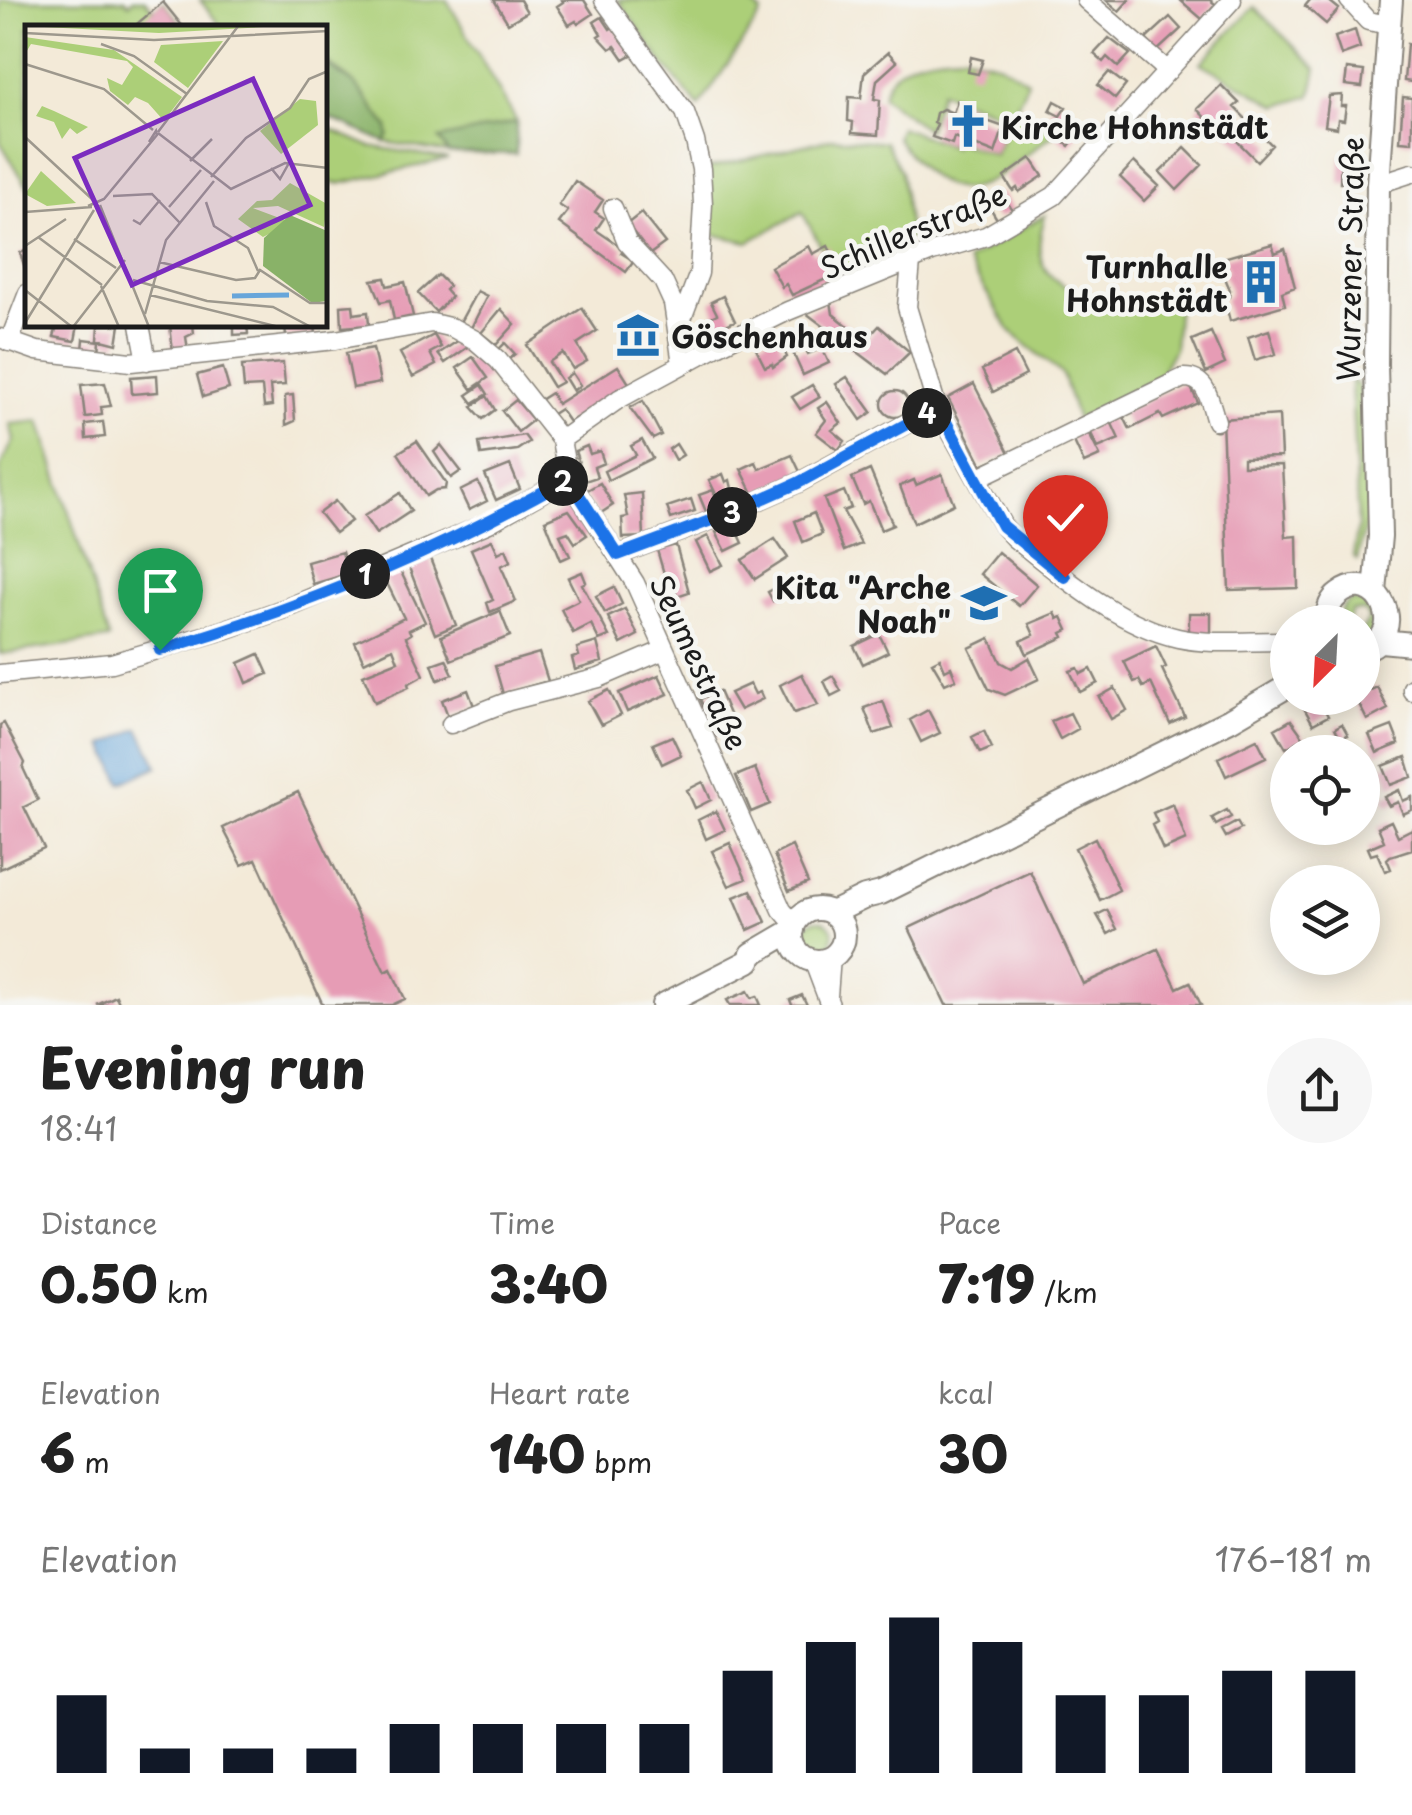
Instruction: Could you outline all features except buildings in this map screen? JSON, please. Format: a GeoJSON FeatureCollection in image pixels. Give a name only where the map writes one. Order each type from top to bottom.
{"type":"FeatureCollection","features":[{"type":"Feature","properties":{"kind":"main road","name":"Wurzener Straße"},"geometry":{"type":"LineString","coordinates":[[1386,635],[1388,606],[1376,592],[1380,536],[1378,184],[1391,0]]}},
{"type":"Feature","properties":{"kind":"main road","name":"Wurzener Straße"},"geometry":{"type":"LineString","coordinates":[[1332,605],[1351,588],[1377,518]]}},
{"type":"Feature","properties":{"kind":"main road"},"geometry":{"type":"LineString","coordinates":[[1351,588],[1376,592]]}},
{"type":"Feature","properties":{"kind":"main road"},"geometry":{"type":"LineString","coordinates":[[1386,635],[1412,644]]}},
{"type":"Feature","properties":{"kind":"main road"},"geometry":{"type":"LineString","coordinates":[[838,921],[881,893],[1230,720],[1270,694]]}},
{"type":"Feature","properties":{"kind":"main road"},"geometry":{"type":"LineString","coordinates":[[806,945],[810,910],[838,921]]}},
{"type":"Feature","properties":{"kind":"main road"},"geometry":{"type":"LineString","coordinates":[[663,1005],[749,961],[752,954],[806,945],[842,946],[838,921]]}},
{"type":"Feature","properties":{"kind":"street"},"geometry":{"type":"LineString","coordinates":[[604,0],[685,112],[695,142],[703,204],[700,273],[678,328]]}},
{"type":"Feature","properties":{"kind":"street"},"geometry":{"type":"LineString","coordinates":[[1086,0],[1168,71]]}},
{"type":"Feature","properties":{"kind":"street","name":"Schillerstraße"},"geometry":{"type":"LineString","coordinates":[[560,440],[619,399],[682,364],[788,312],[986,236],[1054,196],[1232,0]]}},
{"type":"Feature","properties":{"kind":"street"},"geometry":{"type":"LineString","coordinates":[[1349,0],[1368,21],[1388,25]]}},
{"type":"Feature","properties":{"kind":"street"},"geometry":{"type":"LineString","coordinates":[[1378,184],[1412,173]]}},
{"type":"Feature","properties":{"kind":"street"},"geometry":{"type":"LineString","coordinates":[[613,208],[626,242],[662,281],[673,303],[682,364]]}},
{"type":"Feature","properties":{"kind":"street"},"geometry":{"type":"LineString","coordinates":[[911,262],[907,307],[938,407],[1002,526],[1065,577],[1128,619],[1180,638],[1270,642]]}},
{"type":"Feature","properties":{"kind":"street"},"geometry":{"type":"LineString","coordinates":[[5,340],[25,300]]}},
{"type":"Feature","properties":{"kind":"street","name":"Seumestraße"},"geometry":{"type":"LineString","coordinates":[[5,340],[63,355],[147,361],[335,340],[432,323],[476,340],[498,360],[560,440],[568,478],[618,555],[775,894],[806,945]]}},
{"type":"Feature","properties":{"kind":"street"},"geometry":{"type":"LineString","coordinates":[[141,328],[147,361]]}},
{"type":"Feature","properties":{"kind":"street"},"geometry":{"type":"LineString","coordinates":[[977,478],[1183,378],[1203,382],[1216,421]]}},
{"type":"Feature","properties":{"kind":"street"},"geometry":{"type":"LineString","coordinates":[[618,555],[798,483],[938,407]]}},
{"type":"Feature","properties":{"kind":"street"},"geometry":{"type":"LineString","coordinates":[[0,674],[112,663],[224,630],[292,606],[489,523],[568,478]]}},
{"type":"Feature","properties":{"kind":"street"},"geometry":{"type":"LineString","coordinates":[[451,724],[509,701],[599,678],[664,650]]}},
{"type":"Feature","properties":{"kind":"street"},"geometry":{"type":"LineString","coordinates":[[806,945],[829,1001]]}},
{"type":"Feature","properties":{"kind":"green space"},"geometry":{"type":"Polygon","coordinates":[[[0,0],[125,0],[129,4],[145,0],[154,10],[163,2],[182,25],[25,25],[25,183],[0,142],[0,0]]]}},
{"type":"Feature","properties":{"kind":"green space"},"geometry":{"type":"Polygon","coordinates":[[[200,0],[447,0],[517,122],[439,139],[448,153],[385,142],[388,127],[356,85],[328,63],[328,25],[219,25],[200,0]]]}},
{"type":"Feature","properties":{"kind":"green space"},"geometry":{"type":"Polygon","coordinates":[[[618,0],[748,0],[762,13],[699,107],[618,0]]]}},
{"type":"Feature","properties":{"kind":"green space"},"geometry":{"type":"Polygon","coordinates":[[[1254,7],[1317,69],[1311,96],[1278,106],[1201,63],[1254,7]]]}},
{"type":"Feature","properties":{"kind":"green space"},"geometry":{"type":"Polygon","coordinates":[[[963,54],[1001,64],[1028,81],[1016,108],[1058,131],[993,179],[975,187],[957,188],[938,181],[918,165],[896,137],[900,127],[953,147],[956,141],[995,155],[1010,118],[941,91],[927,130],[882,96],[894,74],[903,67],[926,58],[963,54]]]}},
{"type":"Feature","properties":{"kind":"green space"},"geometry":{"type":"Polygon","coordinates":[[[328,66],[356,85],[388,127],[385,142],[328,117],[328,66]]]}},
{"type":"Feature","properties":{"kind":"green space"},"geometry":{"type":"Polygon","coordinates":[[[517,122],[516,154],[448,153],[439,139],[517,122]]]}},
{"type":"Feature","properties":{"kind":"green space"},"geometry":{"type":"Polygon","coordinates":[[[328,128],[369,146],[448,159],[339,184],[328,182],[328,128]]]}},
{"type":"Feature","properties":{"kind":"green space"},"geometry":{"type":"Polygon","coordinates":[[[833,138],[885,142],[901,172],[910,238],[838,277],[802,212],[748,242],[706,233],[706,169],[833,138]]]}},
{"type":"Feature","properties":{"kind":"green space"},"geometry":{"type":"Polygon","coordinates":[[[1045,215],[1040,254],[1046,271],[1059,283],[1097,296],[1178,303],[1174,349],[1158,378],[1077,420],[1062,374],[1011,332],[967,261],[1045,215]]]}},
{"type":"Feature","properties":{"kind":"green space"},"geometry":{"type":"Polygon","coordinates":[[[1351,380],[1358,385],[1363,399],[1370,481],[1370,509],[1357,560],[1353,556],[1358,527],[1351,380]]]}},
{"type":"Feature","properties":{"kind":"green space"},"geometry":{"type":"Polygon","coordinates":[[[40,421],[109,639],[0,654],[0,467],[14,440],[10,424],[40,421]]]}},
{"type":"Feature","properties":{"kind":"green space"},"geometry":{"type":"Polygon","coordinates":[[[1351,600],[1372,605],[1345,605],[1351,600]]]}},
{"type":"Feature","properties":{"kind":"green space"},"geometry":{"type":"Polygon","coordinates":[[[818,920],[829,924],[833,935],[829,946],[818,950],[807,946],[803,935],[807,924],[818,920]]]}},
{"type":"Feature","properties":{"kind":"water"},"geometry":{"type":"Polygon","coordinates":[[[139,728],[158,766],[122,783],[104,745],[139,728]]]}},
{"type":"Feature","properties":{"kind":"place","name":"Kirche Hohnstädt"},"geometry":{"type":"Point","coordinates":[968,126]}},
{"type":"Feature","properties":{"kind":"place","name":"Turnhalle Hohnstädt"},"geometry":{"type":"Point","coordinates":[1261,282]}},
{"type":"Feature","properties":{"kind":"place","name":"Göschenhaus"},"geometry":{"type":"Point","coordinates":[638,335]}},
{"type":"Feature","properties":{"kind":"place","name":"Kita \"Arche Noah\""},"geometry":{"type":"Point","coordinates":[984,603]}},
{"type":"Feature","properties":{"kind":"route"},"geometry":{"type":"LineString","coordinates":[[160,650],[292,606],[489,523],[568,478],[618,555],[798,483],[938,407],[1002,526],[1065,577]]}}]}
